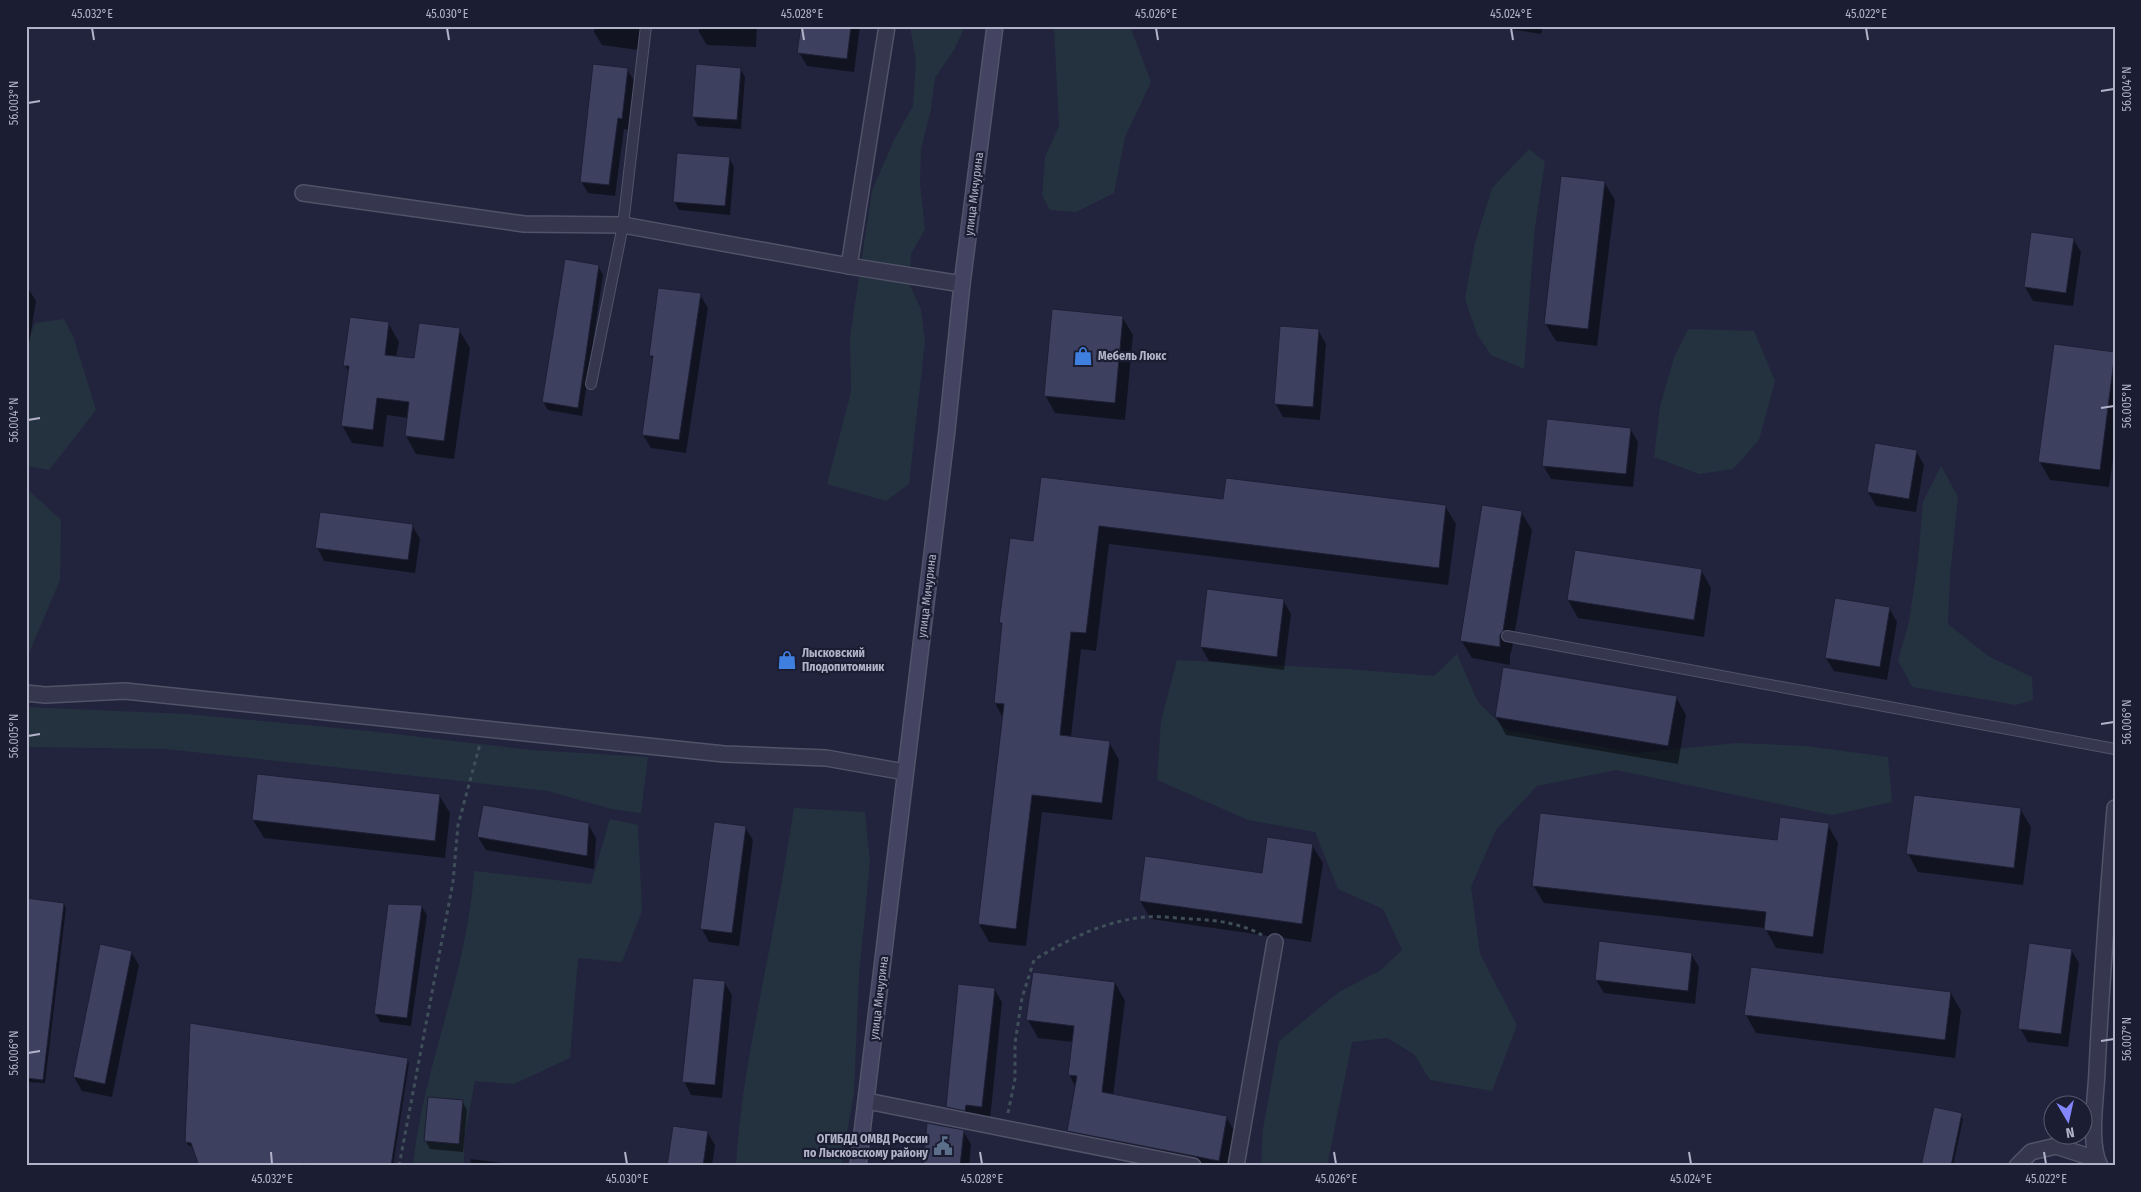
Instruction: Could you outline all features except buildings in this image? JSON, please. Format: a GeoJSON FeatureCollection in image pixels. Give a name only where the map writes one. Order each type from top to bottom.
{"type":"FeatureCollection","features":[{"type":"Feature","properties":{"kind":"main road","name":"улица Мичурина"},"geometry":{"type":"LineString","coordinates":[[858,1166],[947,430],[962,284],[995,26]]}},
{"type":"Feature","properties":{"kind":"street"},"geometry":{"type":"LineString","coordinates":[[850,266],[887,26]]}},
{"type":"Feature","properties":{"kind":"street"},"geometry":{"type":"LineString","coordinates":[[303,193],[524,224],[623,225],[962,284]]}},
{"type":"Feature","properties":{"kind":"street"},"geometry":{"type":"LineString","coordinates":[[26,693],[45,695],[125,691],[724,754],[826,758],[905,772]]}},
{"type":"Feature","properties":{"kind":"street"},"geometry":{"type":"LineString","coordinates":[[2017,1166],[2031,1152],[2056,1146],[2098,1162],[2094,1133],[2099,1021],[2115,808]]}},
{"type":"Feature","properties":{"kind":"street"},"geometry":{"type":"LineString","coordinates":[[1236,1166],[1275,942]]}},
{"type":"Feature","properties":{"kind":"street"},"geometry":{"type":"LineString","coordinates":[[867,1101],[1193,1166]]}},
{"type":"Feature","properties":{"kind":"lane"},"geometry":{"type":"LineString","coordinates":[[591,384],[623,225],[646,26]]}},
{"type":"Feature","properties":{"kind":"lane"},"geometry":{"type":"LineString","coordinates":[[1507,636],[2115,749]]}},
{"type":"Feature","properties":{"kind":"path"},"geometry":{"type":"LineString","coordinates":[[399,1166],[453,882],[458,825],[484,728]]}},
{"type":"Feature","properties":{"kind":"path"},"geometry":{"type":"LineString","coordinates":[[1004,1128],[1015,1078],[1015,1043],[1022,998],[1034,960],[1058,945],[1099,927],[1145,917],[1214,920],[1250,928],[1275,942]]}},
{"type":"Feature","properties":{"kind":"shaded area"},"geometry":{"type":"Polygon","coordinates":[[[910,26],[965,26],[955,48],[935,78],[931,109],[921,149],[920,184],[925,229],[911,254],[909,283],[921,310],[925,341],[909,484],[886,501],[827,484],[851,392],[850,337],[872,191],[894,140],[913,106],[916,61],[910,26]]]}},
{"type":"Feature","properties":{"kind":"shaded area"},"geometry":{"type":"Polygon","coordinates":[[[1054,26],[1130,26],[1151,82],[1125,137],[1114,193],[1076,212],[1050,210],[1042,195],[1045,157],[1059,126],[1054,26]]]}},
{"type":"Feature","properties":{"kind":"shaded area"},"geometry":{"type":"Polygon","coordinates":[[[1529,149],[1545,162],[1535,227],[1524,369],[1491,355],[1477,334],[1465,299],[1475,243],[1492,188],[1529,149]]]}},
{"type":"Feature","properties":{"kind":"shaded area"},"geometry":{"type":"Polygon","coordinates":[[[64,319],[74,339],[96,410],[49,470],[26,466],[26,347],[35,323],[64,319]]]}},
{"type":"Feature","properties":{"kind":"shaded area"},"geometry":{"type":"Polygon","coordinates":[[[1688,329],[1754,331],[1775,381],[1759,440],[1733,469],[1699,474],[1654,457],[1660,406],[1674,358],[1688,329]]]}},
{"type":"Feature","properties":{"kind":"shaded area"},"geometry":{"type":"Polygon","coordinates":[[[1941,466],[1958,497],[1950,576],[1948,624],[1988,656],[2032,677],[2033,700],[2016,705],[1912,687],[1898,660],[1909,622],[1918,561],[1923,502],[1941,466]]]}},
{"type":"Feature","properties":{"kind":"shaded area"},"geometry":{"type":"Polygon","coordinates":[[[26,488],[61,520],[60,580],[26,660],[26,488]]]}},
{"type":"Feature","properties":{"kind":"shaded area"},"geometry":{"type":"Polygon","coordinates":[[[1457,654],[1478,702],[1507,730],[1637,753],[1737,743],[1806,746],[1888,757],[1892,802],[1832,815],[1616,770],[1537,786],[1496,830],[1471,887],[1480,954],[1517,1025],[1492,1091],[1430,1080],[1414,1054],[1387,1038],[1352,1042],[1327,1166],[1261,1166],[1263,1129],[1279,1041],[1339,992],[1381,970],[1402,950],[1383,909],[1338,889],[1315,832],[1248,820],[1157,780],[1161,721],[1177,660],[1348,669],[1434,676],[1457,654]]]}},
{"type":"Feature","properties":{"kind":"shaded area"},"geometry":{"type":"Polygon","coordinates":[[[26,707],[186,714],[369,731],[531,750],[648,757],[641,813],[611,809],[548,791],[166,749],[26,747],[26,707]]]}},
{"type":"Feature","properties":{"kind":"shaded area"},"geometry":{"type":"Polygon","coordinates":[[[794,808],[865,812],[870,862],[859,975],[854,1093],[841,1166],[736,1166],[742,1102],[752,1039],[794,808]]]}},
{"type":"Feature","properties":{"kind":"shaded area"},"geometry":{"type":"Polygon","coordinates":[[[610,819],[638,825],[642,911],[622,962],[578,958],[570,1058],[514,1084],[475,1081],[464,1139],[464,1166],[413,1166],[426,1092],[463,946],[470,909],[474,871],[591,884],[610,819]]]}},
{"type":"Feature","properties":{"kind":"place","name":"Мебель Люкс"},"geometry":{"type":"Point","coordinates":[1083,356]}},
{"type":"Feature","properties":{"kind":"place","name":"Лысковский Плодопитомник"},"geometry":{"type":"Point","coordinates":[787,660]}},
{"type":"Feature","properties":{"kind":"place","name":"ОГИБДД ОМВД России по Лысковскому району"},"geometry":{"type":"Point","coordinates":[943,1146]}}]}
